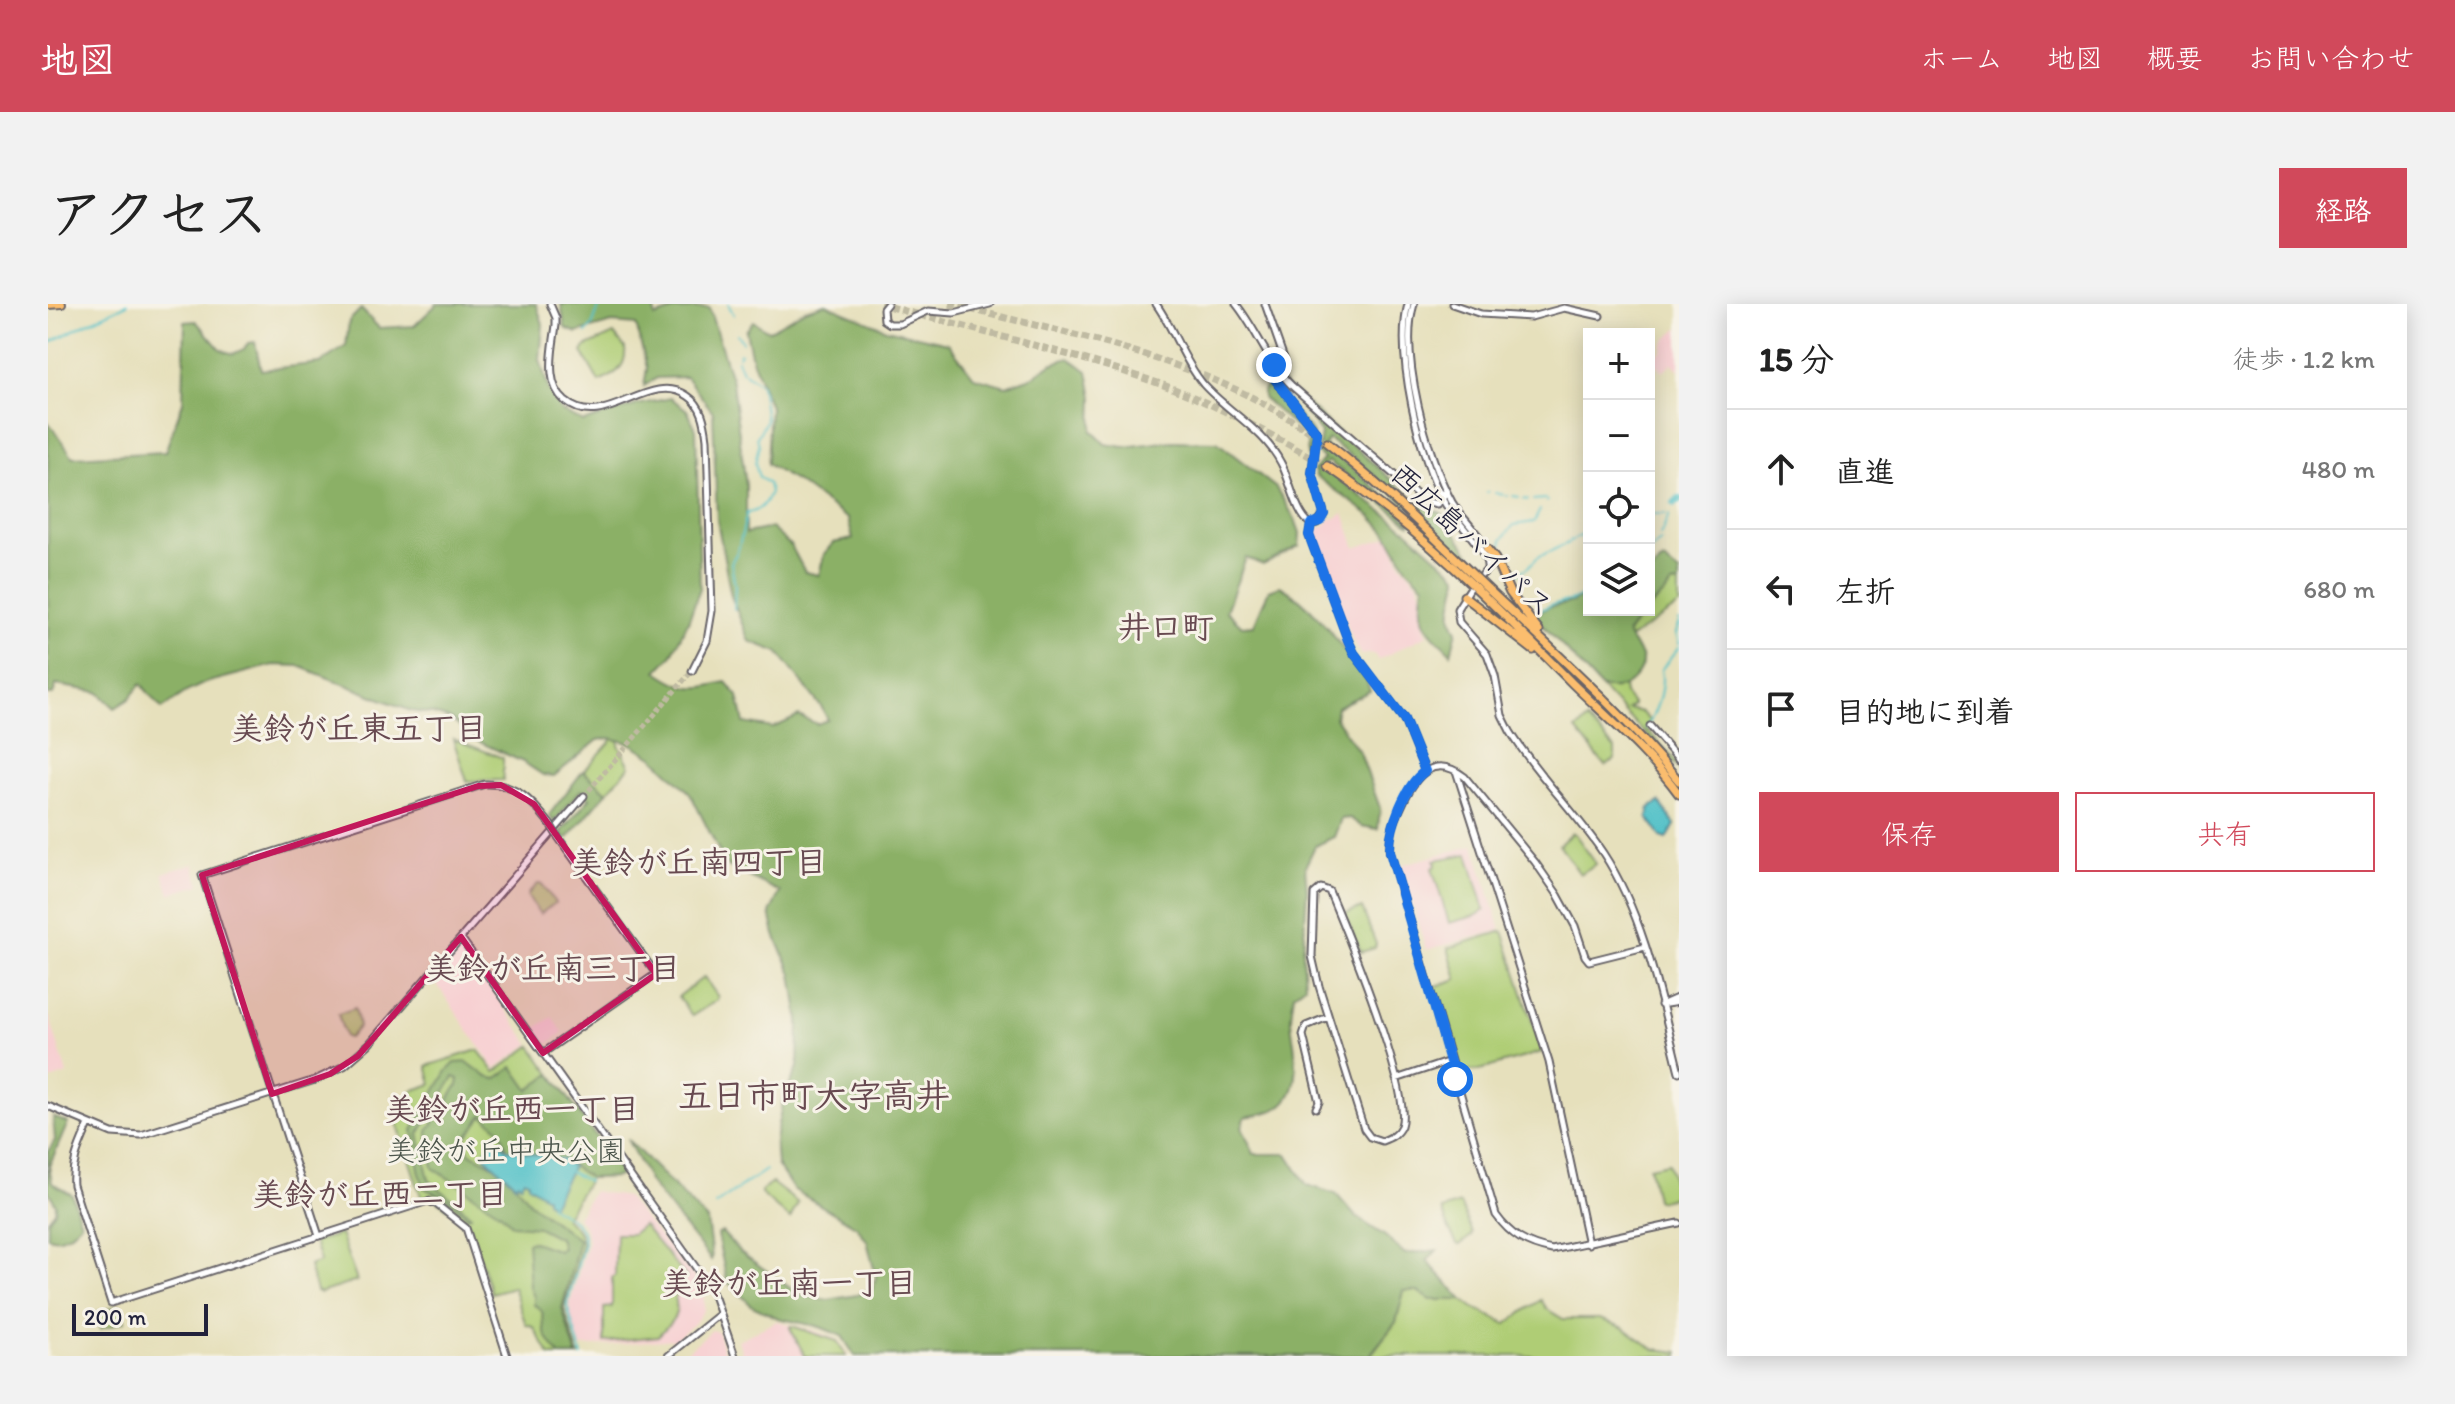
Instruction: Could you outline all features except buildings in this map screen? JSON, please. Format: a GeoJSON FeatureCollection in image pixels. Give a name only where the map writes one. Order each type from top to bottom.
{"type":"FeatureCollection","features":[{"type":"Feature","properties":{"kind":"highway","name":"西広島バイパス"},"geometry":{"type":"LineString","coordinates":[[1327,443],[1384,489],[1556,652],[1624,720],[1678,789]]}},
{"type":"Feature","properties":{"kind":"highway","name":"西広島バイパス"},"geometry":{"type":"LineString","coordinates":[[1327,466],[1378,502],[1430,545],[1678,789]]}},
{"type":"Feature","properties":{"kind":"highway"},"geometry":{"type":"LineString","coordinates":[[1487,549],[1517,605],[1556,652]]}},
{"type":"Feature","properties":{"kind":"highway"},"geometry":{"type":"LineString","coordinates":[[1467,593],[1575,685]]}},
{"type":"Feature","properties":{"kind":"main road"},"geometry":{"type":"LineString","coordinates":[[48,305],[62,304]]}},
{"type":"Feature","properties":{"kind":"street"},"geometry":{"type":"LineString","coordinates":[[550,304],[556,318],[552,377],[559,394],[569,404],[583,410],[601,410],[653,391],[672,390],[690,397],[703,417],[707,439],[712,611],[707,641],[692,671]]}},
{"type":"Feature","properties":{"kind":"street"},"geometry":{"type":"LineString","coordinates":[[887,304],[883,309],[884,320],[890,324],[900,324],[928,311],[954,313],[990,304]]}},
{"type":"Feature","properties":{"kind":"street"},"geometry":{"type":"LineString","coordinates":[[1156,304],[1189,366],[1219,402],[1269,444],[1286,473],[1304,519],[1311,524]]}},
{"type":"Feature","properties":{"kind":"street"},"geometry":{"type":"LineString","coordinates":[[1236,304],[1256,331],[1282,377],[1419,497],[1437,504],[1443,495]]}},
{"type":"Feature","properties":{"kind":"street"},"geometry":{"type":"LineString","coordinates":[[1265,304],[1286,364],[1282,377]]}},
{"type":"Feature","properties":{"kind":"street"},"geometry":{"type":"LineString","coordinates":[[1411,304],[1410,332],[1417,395],[1426,434],[1443,495],[1461,528],[1487,559],[1485,572],[1492,561],[1487,549],[1443,495]]}},
{"type":"Feature","properties":{"kind":"street"},"geometry":{"type":"LineString","coordinates":[[1452,304],[1481,314],[1531,317],[1564,308],[1600,316]]}},
{"type":"Feature","properties":{"kind":"street"},"geometry":{"type":"LineString","coordinates":[[1274,365],[1274,378],[1317,433],[1312,473],[1324,514],[1320,521],[1311,524]]}},
{"type":"Feature","properties":{"kind":"street"},"geometry":{"type":"LineString","coordinates":[[1311,524],[1309,535],[1348,640],[1354,653],[1404,719],[1425,771]]}},
{"type":"Feature","properties":{"kind":"street"},"geometry":{"type":"LineString","coordinates":[[1467,593],[1457,609],[1459,622],[1487,654],[1495,676],[1502,715],[1510,731],[1603,853],[1630,905],[1645,947],[1679,1072]]}},
{"type":"Feature","properties":{"kind":"street"},"geometry":{"type":"LineString","coordinates":[[1650,726],[1679,760]]}},
{"type":"Feature","properties":{"kind":"street"},"geometry":{"type":"LineString","coordinates":[[1645,947],[1595,961],[1588,959],[1558,895],[1465,777],[1456,770],[1444,767],[1425,771],[1412,783],[1390,833],[1390,852],[1496,1215],[1513,1236],[1552,1250],[1679,1223]]}},
{"type":"Feature","properties":{"kind":"street"},"geometry":{"type":"LineString","coordinates":[[1456,770],[1549,1062],[1588,1244]]}},
{"type":"Feature","properties":{"kind":"street"},"geometry":{"type":"LineString","coordinates":[[319,1236],[202,875],[485,784],[501,785],[526,796],[550,824],[656,974],[543,1053]]}},
{"type":"Feature","properties":{"kind":"street"},"geometry":{"type":"LineString","coordinates":[[48,1106],[120,1135],[141,1135],[330,1074],[358,1056],[584,796]]}},
{"type":"Feature","properties":{"kind":"street"},"geometry":{"type":"LineString","coordinates":[[1321,888],[1329,891],[1364,973],[1396,1079],[1401,1125],[1395,1135],[1388,1139],[1375,1140],[1364,1129],[1328,1017],[1312,956],[1314,894],[1321,888]]}},
{"type":"Feature","properties":{"kind":"street"},"geometry":{"type":"LineString","coordinates":[[461,938],[704,1279],[715,1298],[735,1356]]}},
{"type":"Feature","properties":{"kind":"street"},"geometry":{"type":"LineString","coordinates":[[1661,1005],[1679,999]]}},
{"type":"Feature","properties":{"kind":"street"},"geometry":{"type":"LineString","coordinates":[[1316,1108],[1319,1102],[1303,1035],[1306,1026],[1328,1017]]}},
{"type":"Feature","properties":{"kind":"street"},"geometry":{"type":"LineString","coordinates":[[1396,1079],[1450,1061]]}},
{"type":"Feature","properties":{"kind":"street"},"geometry":{"type":"LineString","coordinates":[[89,1124],[75,1154],[73,1185],[111,1303],[428,1201],[466,1228],[507,1356]]}},
{"type":"Feature","properties":{"kind":"street"},"geometry":{"type":"LineString","coordinates":[[668,1356],[720,1314]]}},
{"type":"Feature","properties":{"kind":"highlighted area"},"geometry":{"type":"Polygon","coordinates":[[[501,785],[534,804],[656,974],[543,1053],[461,937],[358,1056],[330,1074],[272,1094],[202,875],[478,786],[501,785]]]}},
{"type":"Feature","properties":{"kind":"shaded area"},"geometry":{"type":"Polygon","coordinates":[[[1679,327],[1679,370],[1672,363],[1663,372],[1655,363],[1663,343],[1679,327]]]}},
{"type":"Feature","properties":{"kind":"shaded area"},"geometry":{"type":"Polygon","coordinates":[[[1344,513],[1356,548],[1389,536],[1401,564],[1419,584],[1423,598],[1421,616],[1427,635],[1378,660],[1369,653],[1362,655],[1353,641],[1314,536],[1315,530],[1344,513]]]}},
{"type":"Feature","properties":{"kind":"shaded area"},"geometry":{"type":"Polygon","coordinates":[[[1474,845],[1501,930],[1426,950],[1401,865],[1474,845]]]}},
{"type":"Feature","properties":{"kind":"shaded area"},"geometry":{"type":"Polygon","coordinates":[[[194,864],[200,885],[170,894],[163,873],[194,864]]]}},
{"type":"Feature","properties":{"kind":"shaded area"},"geometry":{"type":"Polygon","coordinates":[[[461,951],[468,956],[530,1044],[495,1069],[433,979],[461,951]]]}},
{"type":"Feature","properties":{"kind":"shaded area"},"geometry":{"type":"Polygon","coordinates":[[[48,1012],[67,1074],[48,1081],[48,1012]]]}},
{"type":"Feature","properties":{"kind":"shaded area"},"geometry":{"type":"Polygon","coordinates":[[[552,1017],[563,1032],[544,1044],[534,1029],[552,1017]]]}},
{"type":"Feature","properties":{"kind":"shaded area"},"geometry":{"type":"Polygon","coordinates":[[[593,1191],[626,1197],[697,1281],[704,1297],[704,1310],[694,1324],[675,1339],[581,1347],[570,1314],[570,1303],[588,1240],[583,1223],[577,1218],[593,1191]]]}},
{"type":"Feature","properties":{"kind":"shaded area"},"geometry":{"type":"Polygon","coordinates":[[[777,1321],[838,1340],[848,1356],[743,1356],[738,1340],[777,1321]]]}},
{"type":"Feature","properties":{"kind":"shaded area"},"geometry":{"type":"Polygon","coordinates":[[[712,1330],[718,1332],[725,1356],[681,1356],[712,1330]]]}},
{"type":"Feature","properties":{"kind":"green space"},"geometry":{"type":"Polygon","coordinates":[[[437,304],[536,304],[543,324],[540,360],[549,391],[561,411],[583,422],[636,405],[671,398],[687,410],[696,429],[700,588],[671,656],[657,671],[690,687],[726,682],[738,696],[744,723],[773,728],[799,716],[817,724],[828,720],[778,652],[749,641],[731,596],[717,520],[713,412],[686,377],[657,378],[644,386],[647,368],[636,325],[612,323],[577,333],[565,328],[561,304],[654,304],[655,317],[675,310],[709,308],[732,382],[746,485],[746,533],[771,528],[791,546],[805,572],[819,575],[824,554],[833,543],[853,539],[848,519],[767,464],[770,407],[752,359],[746,331],[753,321],[768,331],[805,310],[826,304],[886,329],[948,343],[974,377],[1006,386],[1069,358],[1088,371],[1093,397],[1092,431],[1105,444],[1124,447],[1172,441],[1217,442],[1276,488],[1295,519],[1300,533],[1299,546],[1263,565],[1246,558],[1226,611],[1242,626],[1254,625],[1269,590],[1280,586],[1306,605],[1328,629],[1367,682],[1370,691],[1337,707],[1335,718],[1360,753],[1380,808],[1378,829],[1361,826],[1350,818],[1341,819],[1334,837],[1315,846],[1305,867],[1305,985],[1294,994],[1291,1017],[1296,1056],[1295,1081],[1286,1101],[1272,1111],[1245,1117],[1242,1127],[1254,1154],[1287,1154],[1307,1185],[1336,1194],[1356,1217],[1405,1254],[1437,1250],[1427,1261],[1463,1300],[1431,1300],[1417,1291],[1404,1291],[1396,1322],[1369,1356],[855,1356],[842,1336],[820,1327],[778,1318],[752,1306],[727,1281],[717,1235],[722,1232],[739,1251],[800,1295],[828,1300],[857,1295],[873,1288],[876,1277],[867,1241],[857,1227],[793,1189],[777,1165],[775,1140],[783,1099],[798,1067],[799,1020],[792,974],[775,935],[770,913],[780,892],[726,865],[690,793],[653,757],[630,743],[610,738],[598,740],[554,776],[543,775],[477,741],[450,719],[411,711],[299,666],[274,665],[205,683],[162,709],[141,684],[129,699],[115,708],[98,692],[56,685],[53,695],[48,695],[48,422],[73,457],[165,452],[183,402],[185,322],[196,321],[220,349],[233,354],[244,349],[248,343],[255,342],[261,370],[320,363],[346,346],[349,321],[361,309],[379,328],[414,326],[437,304]]]}},
{"type":"Feature","properties":{"kind":"green space"},"geometry":{"type":"Polygon","coordinates":[[[614,334],[625,348],[624,360],[615,373],[599,382],[582,352],[585,347],[614,334]]]}},
{"type":"Feature","properties":{"kind":"green space"},"geometry":{"type":"Polygon","coordinates":[[[1269,381],[1313,433],[1310,456],[1307,456],[1307,438],[1263,398],[1269,381]]]}},
{"type":"Feature","properties":{"kind":"green space"},"geometry":{"type":"Polygon","coordinates":[[[1282,382],[1411,497],[1442,513],[1473,558],[1475,562],[1472,565],[1358,461],[1328,439],[1324,445],[1377,489],[1410,524],[1328,461],[1323,468],[1401,525],[1458,576],[1452,610],[1457,631],[1451,653],[1425,624],[1422,608],[1424,585],[1408,569],[1387,533],[1371,516],[1316,476],[1314,470],[1324,459],[1318,453],[1321,433],[1282,382]]]}},
{"type":"Feature","properties":{"kind":"green space"},"geometry":{"type":"Polygon","coordinates":[[[1664,561],[1679,573],[1679,584],[1671,585],[1655,602],[1655,568],[1664,561]]]}},
{"type":"Feature","properties":{"kind":"green space"},"geometry":{"type":"Polygon","coordinates":[[[1679,584],[1679,606],[1629,639],[1627,633],[1641,616],[1655,616],[1655,603],[1671,585],[1679,584]]]}},
{"type":"Feature","properties":{"kind":"green space"},"geometry":{"type":"Polygon","coordinates":[[[1583,596],[1583,616],[1641,616],[1627,633],[1642,661],[1634,679],[1622,687],[1601,688],[1537,619],[1537,613],[1548,607],[1572,602],[1583,596]]]}},
{"type":"Feature","properties":{"kind":"green space"},"geometry":{"type":"Polygon","coordinates":[[[1624,687],[1625,695],[1633,705],[1628,709],[1641,712],[1650,721],[1645,728],[1677,762],[1677,767],[1601,688],[1624,687]]]}},
{"type":"Feature","properties":{"kind":"green space"},"geometry":{"type":"Polygon","coordinates":[[[1587,720],[1615,749],[1615,759],[1605,766],[1576,730],[1587,720]]]}},
{"type":"Feature","properties":{"kind":"green space"},"geometry":{"type":"Polygon","coordinates":[[[620,726],[619,745],[630,766],[607,792],[584,771],[614,738],[620,726]]]}},
{"type":"Feature","properties":{"kind":"green space"},"geometry":{"type":"Polygon","coordinates":[[[453,739],[503,758],[503,780],[467,781],[453,739]]]}},
{"type":"Feature","properties":{"kind":"green space"},"geometry":{"type":"Polygon","coordinates":[[[583,771],[607,792],[565,838],[561,832],[590,798],[581,790],[554,822],[549,815],[583,771]]]}},
{"type":"Feature","properties":{"kind":"green space"},"geometry":{"type":"Polygon","coordinates":[[[1572,833],[1596,864],[1580,874],[1559,845],[1572,833]]]}},
{"type":"Feature","properties":{"kind":"green space"},"geometry":{"type":"Polygon","coordinates":[[[1468,854],[1485,910],[1449,923],[1432,868],[1436,866],[1435,860],[1468,854]]]}},
{"type":"Feature","properties":{"kind":"green space"},"geometry":{"type":"Polygon","coordinates":[[[538,884],[542,884],[555,903],[540,914],[528,897],[538,884]]]}},
{"type":"Feature","properties":{"kind":"green space"},"geometry":{"type":"Polygon","coordinates":[[[1362,908],[1376,944],[1375,948],[1361,952],[1344,914],[1362,908]]]}},
{"type":"Feature","properties":{"kind":"green space"},"geometry":{"type":"Polygon","coordinates":[[[1503,931],[1542,1052],[1459,1073],[1434,987],[1457,979],[1448,948],[1503,931]]]}},
{"type":"Feature","properties":{"kind":"green space"},"geometry":{"type":"Polygon","coordinates":[[[704,977],[718,997],[692,1016],[678,997],[704,977]]]}},
{"type":"Feature","properties":{"kind":"green space"},"geometry":{"type":"Polygon","coordinates":[[[355,1008],[359,1026],[349,1038],[345,1037],[338,1014],[355,1008]]]}},
{"type":"Feature","properties":{"kind":"green space","name":"美鈴が丘中央公園"},"geometry":{"type":"Polygon","coordinates":[[[531,1046],[622,1173],[617,1177],[589,1178],[565,1218],[579,1232],[582,1244],[564,1308],[579,1356],[550,1356],[534,1328],[526,1325],[513,1287],[491,1293],[469,1224],[431,1196],[422,1199],[394,1113],[415,1106],[411,1091],[432,1084],[427,1066],[478,1050],[495,1072],[531,1046]]]}},
{"type":"Feature","properties":{"kind":"green space"},"geometry":{"type":"Polygon","coordinates":[[[467,1062],[487,1077],[496,1079],[513,1067],[529,1090],[551,1074],[622,1173],[617,1177],[589,1178],[564,1160],[507,1149],[500,1130],[483,1115],[466,1138],[470,1153],[499,1168],[530,1203],[579,1240],[562,1309],[577,1356],[560,1356],[550,1343],[545,1333],[543,1314],[534,1305],[530,1287],[527,1243],[531,1241],[559,1251],[562,1248],[559,1238],[538,1227],[512,1225],[502,1214],[433,1168],[428,1131],[458,1085],[459,1079],[454,1077],[419,1134],[429,1180],[471,1215],[468,1217],[443,1196],[424,1188],[413,1130],[447,1071],[455,1063],[467,1062]]]}},
{"type":"Feature","properties":{"kind":"green space"},"geometry":{"type":"Polygon","coordinates":[[[53,1117],[68,1123],[49,1166],[52,1182],[72,1195],[81,1223],[58,1238],[48,1237],[48,1220],[56,1205],[48,1190],[48,1152],[55,1140],[53,1117]]]}},
{"type":"Feature","properties":{"kind":"green space"},"geometry":{"type":"Polygon","coordinates":[[[627,1139],[707,1220],[711,1260],[650,1183],[627,1139]]]}},
{"type":"Feature","properties":{"kind":"green space"},"geometry":{"type":"Polygon","coordinates":[[[1668,1163],[1676,1195],[1659,1201],[1649,1167],[1668,1163]]]}},
{"type":"Feature","properties":{"kind":"green space"},"geometry":{"type":"Polygon","coordinates":[[[772,1183],[798,1203],[790,1219],[761,1194],[772,1183]]]}},
{"type":"Feature","properties":{"kind":"green space"},"geometry":{"type":"Polygon","coordinates":[[[1460,1204],[1472,1233],[1460,1245],[1448,1227],[1442,1210],[1460,1204]]]}},
{"type":"Feature","properties":{"kind":"green space"},"geometry":{"type":"Polygon","coordinates":[[[643,1225],[686,1277],[681,1281],[685,1290],[675,1296],[676,1314],[658,1336],[604,1342],[604,1308],[612,1307],[616,1234],[632,1234],[643,1225]]]}},
{"type":"Feature","properties":{"kind":"green space"},"geometry":{"type":"Polygon","coordinates":[[[340,1234],[357,1281],[320,1293],[316,1291],[309,1266],[320,1262],[314,1242],[340,1234]]]}},
{"type":"Feature","properties":{"kind":"green space"},"geometry":{"type":"Polygon","coordinates":[[[1417,1290],[1431,1300],[1463,1300],[1506,1324],[1541,1300],[1547,1309],[1563,1319],[1599,1319],[1624,1328],[1654,1349],[1679,1352],[1679,1356],[1370,1356],[1396,1322],[1404,1291],[1417,1290]]]}},
{"type":"Feature","properties":{"kind":"green space"},"geometry":{"type":"Polygon","coordinates":[[[120,1305],[125,1321],[100,1329],[95,1313],[120,1305]]]}},
{"type":"Feature","properties":{"kind":"green space"},"geometry":{"type":"Polygon","coordinates":[[[792,1326],[837,1341],[846,1356],[805,1356],[790,1328],[792,1326]]]}},
{"type":"Feature","properties":{"kind":"water"},"geometry":{"type":"Polygon","coordinates":[[[1660,802],[1675,825],[1667,839],[1661,837],[1648,818],[1650,808],[1660,802]]]}},
{"type":"Feature","properties":{"kind":"water"},"geometry":{"type":"Polygon","coordinates":[[[493,1138],[507,1149],[564,1160],[572,1167],[552,1205],[528,1185],[528,1181],[524,1179],[516,1185],[483,1154],[493,1138]]]}},
{"type":"Feature","properties":{"kind":"waterway"},"geometry":{"type":"LineString","coordinates":[[48,344],[127,304]]}},
{"type":"Feature","properties":{"kind":"waterway"},"geometry":{"type":"LineString","coordinates":[[728,304],[734,315]]}},
{"type":"Feature","properties":{"kind":"waterway"},"geometry":{"type":"LineString","coordinates":[[586,333],[600,305]]}},
{"type":"Feature","properties":{"kind":"waterway"},"geometry":{"type":"LineString","coordinates":[[737,334],[742,342]]}},
{"type":"Feature","properties":{"kind":"waterway"},"geometry":{"type":"LineString","coordinates":[[737,360],[742,372]]}},
{"type":"Feature","properties":{"kind":"waterway"},"geometry":{"type":"LineString","coordinates":[[734,609],[735,586],[731,563],[738,550],[747,513],[762,506],[770,492],[768,484],[759,477],[755,464],[759,445],[757,437],[766,421],[761,385],[745,373]]}},
{"type":"Feature","properties":{"kind":"waterway"},"geometry":{"type":"LineString","coordinates":[[1495,493],[1503,494]]}},
{"type":"Feature","properties":{"kind":"waterway"},"geometry":{"type":"LineString","coordinates":[[1513,496],[1519,497]]}},
{"type":"Feature","properties":{"kind":"waterway"},"geometry":{"type":"LineString","coordinates":[[1523,499],[1528,500]]}},
{"type":"Feature","properties":{"kind":"waterway"},"geometry":{"type":"LineString","coordinates":[[1533,500],[1545,499]]}},
{"type":"Feature","properties":{"kind":"waterway"},"geometry":{"type":"LineString","coordinates":[[1675,503],[1679,499]]}},
{"type":"Feature","properties":{"kind":"waterway"},"geometry":{"type":"LineString","coordinates":[[1514,525],[1534,522],[1540,510]]}},
{"type":"Feature","properties":{"kind":"waterway"},"geometry":{"type":"LineString","coordinates":[[1655,514],[1665,514]]}},
{"type":"Feature","properties":{"kind":"waterway"},"geometry":{"type":"LineString","coordinates":[[1660,536],[1669,515]]}},
{"type":"Feature","properties":{"kind":"waterway"},"geometry":{"type":"LineString","coordinates":[[1502,545],[1502,540],[1513,526]]}},
{"type":"Feature","properties":{"kind":"waterway"},"geometry":{"type":"LineString","coordinates":[[1574,539],[1583,535]]}},
{"type":"Feature","properties":{"kind":"waterway"},"geometry":{"type":"LineString","coordinates":[[1655,546],[1661,541]]}},
{"type":"Feature","properties":{"kind":"waterway"},"geometry":{"type":"LineString","coordinates":[[1527,568],[1538,557],[1568,543]]}},
{"type":"Feature","properties":{"kind":"waterway"},"geometry":{"type":"LineString","coordinates":[[1513,582],[1516,575],[1525,569]]}},
{"type":"Feature","properties":{"kind":"waterway"},"geometry":{"type":"LineString","coordinates":[[1538,611],[1583,594]]}},
{"type":"Feature","properties":{"kind":"waterway"},"geometry":{"type":"LineString","coordinates":[[1679,621],[1676,633],[1679,644]]}},
{"type":"Feature","properties":{"kind":"waterway"},"geometry":{"type":"LineString","coordinates":[[1646,728],[1659,700],[1661,670],[1679,647]]}},
{"type":"Feature","properties":{"kind":"waterway"},"geometry":{"type":"LineString","coordinates":[[567,1170],[587,1181]]}},
{"type":"Feature","properties":{"kind":"waterway"},"geometry":{"type":"LineString","coordinates":[[715,1205],[766,1170]]}},
{"type":"Feature","properties":{"kind":"waterway"},"geometry":{"type":"LineString","coordinates":[[551,1203],[550,1206],[578,1225],[583,1236],[584,1243],[567,1306],[582,1356]]}},
{"type":"Feature","properties":{"kind":"tunnel"},"geometry":{"type":"LineString","coordinates":[[880,304],[1065,354],[1174,389],[1233,415],[1327,466]]}},
{"type":"Feature","properties":{"kind":"tunnel"},"geometry":{"type":"LineString","coordinates":[[950,304],[1087,338],[1188,370],[1262,403],[1327,443]]}},
{"type":"Feature","properties":{"kind":"tunnel"},"geometry":{"type":"LineString","coordinates":[[584,796],[692,671]]}},
{"type":"Feature","properties":{"kind":"district","name":"井口町"},"geometry":{"type":"Point","coordinates":[1166,627]}},
{"type":"Feature","properties":{"kind":"district","name":"美鈴が丘東五丁目"},"geometry":{"type":"Point","coordinates":[359,728]}},
{"type":"Feature","properties":{"kind":"district","name":"美鈴が丘南四丁目"},"geometry":{"type":"Point","coordinates":[699,862]}},
{"type":"Feature","properties":{"kind":"district","name":"美鈴が丘南三丁目"},"geometry":{"type":"Point","coordinates":[553,968]}},
{"type":"Feature","properties":{"kind":"district","name":"五日市町大字高井"},"geometry":{"type":"Point","coordinates":[814,1095]}},
{"type":"Feature","properties":{"kind":"district","name":"美鈴が丘西一丁目"},"geometry":{"type":"Point","coordinates":[512,1109]}},
{"type":"Feature","properties":{"kind":"district","name":"美鈴が丘西二丁目"},"geometry":{"type":"Point","coordinates":[380,1194]}},
{"type":"Feature","properties":{"kind":"district","name":"美鈴が丘南一丁目"},"geometry":{"type":"Point","coordinates":[789,1283]}},
{"type":"Feature","properties":{"kind":"route"},"geometry":{"type":"LineString","coordinates":[[1274,365],[1274,378],[1317,433],[1311,466],[1324,514],[1320,521],[1311,524],[1309,535],[1348,640],[1354,653],[1404,719],[1425,771],[1412,783],[1393,825],[1390,852],[1455,1079]]}}]}
